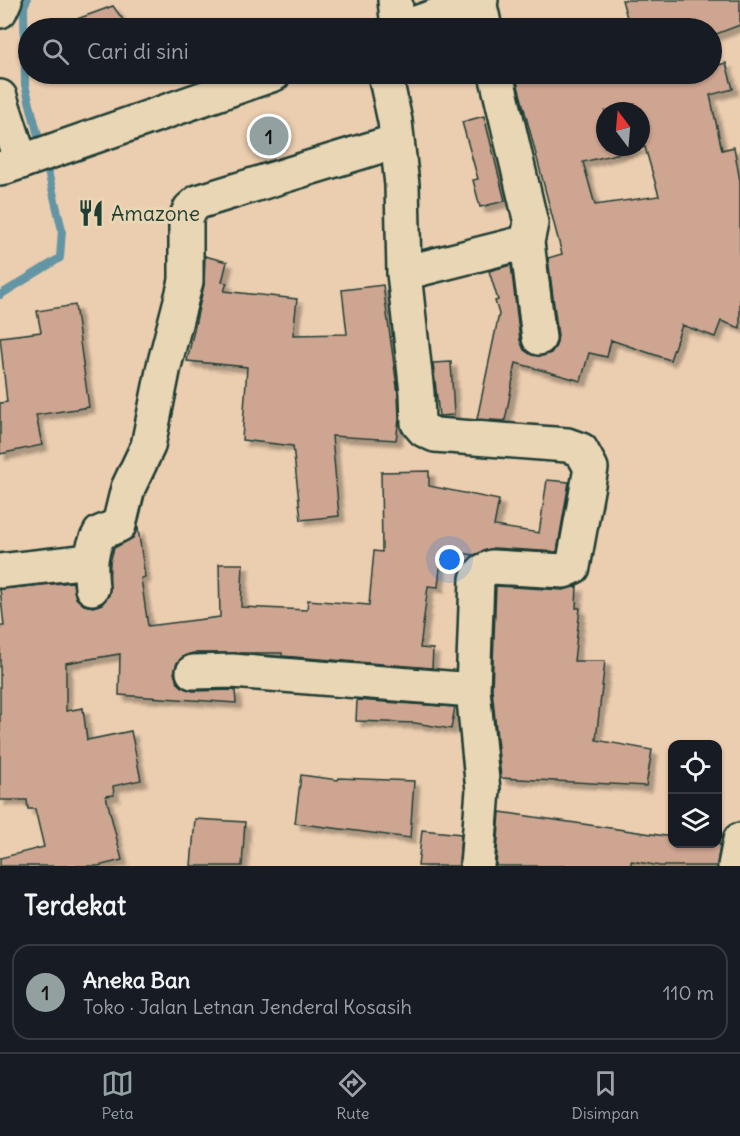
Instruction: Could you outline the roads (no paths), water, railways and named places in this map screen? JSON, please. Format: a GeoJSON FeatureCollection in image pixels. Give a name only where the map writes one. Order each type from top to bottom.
{"type":"FeatureCollection","features":[{"type":"Feature","properties":{"kind":"main road"},"geometry":{"type":"LineString","coordinates":[[0,11],[5,0]]}},
{"type":"Feature","properties":{"kind":"main road"},"geometry":{"type":"LineString","coordinates":[[394,0],[398,18]]}},
{"type":"Feature","properties":{"kind":"main road"},"geometry":{"type":"LineString","coordinates":[[446,18],[482,10]]}},
{"type":"Feature","properties":{"kind":"main road"},"geometry":{"type":"LineString","coordinates":[[0,97],[10,165],[245,84]]}},
{"type":"Feature","properties":{"kind":"main road"},"geometry":{"type":"LineString","coordinates":[[387,84],[402,185],[404,273],[418,423],[424,430],[435,435],[567,445],[581,450],[591,468],[573,567],[564,570],[492,567],[483,571],[477,579],[472,690],[483,790],[477,866]]}},
{"type":"Feature","properties":{"kind":"main road"},"geometry":{"type":"LineString","coordinates":[[498,84],[531,223],[527,242],[538,338]]}},
{"type":"Feature","properties":{"kind":"main road"},"geometry":{"type":"LineString","coordinates":[[0,571],[91,574],[100,533],[119,525],[128,488],[148,446],[159,386],[186,281],[184,234],[190,209],[198,202],[397,141]]}},
{"type":"Feature","properties":{"kind":"main road"},"geometry":{"type":"LineString","coordinates":[[404,273],[527,242]]}},
{"type":"Feature","properties":{"kind":"main road"},"geometry":{"type":"LineString","coordinates":[[193,672],[232,671],[472,690]]}},
{"type":"Feature","properties":{"kind":"main road"},"geometry":{"type":"LineString","coordinates":[[735,866],[740,840]]}},
{"type":"Feature","properties":{"kind":"waterway"},"geometry":{"type":"LineString","coordinates":[[24,18],[24,6],[27,0]]}},
{"type":"Feature","properties":{"kind":"waterway"},"geometry":{"type":"LineString","coordinates":[[25,84],[41,147]]}},
{"type":"Feature","properties":{"kind":"waterway"},"geometry":{"type":"LineString","coordinates":[[0,295],[60,258],[62,230],[45,159]]}},
{"type":"Feature","properties":{"kind":"place","name":"Aneka Ban"},"geometry":{"type":"Point","coordinates":[269,136]}},
{"type":"Feature","properties":{"kind":"place","name":"Amazone"},"geometry":{"type":"Point","coordinates":[91,213]}}]}
